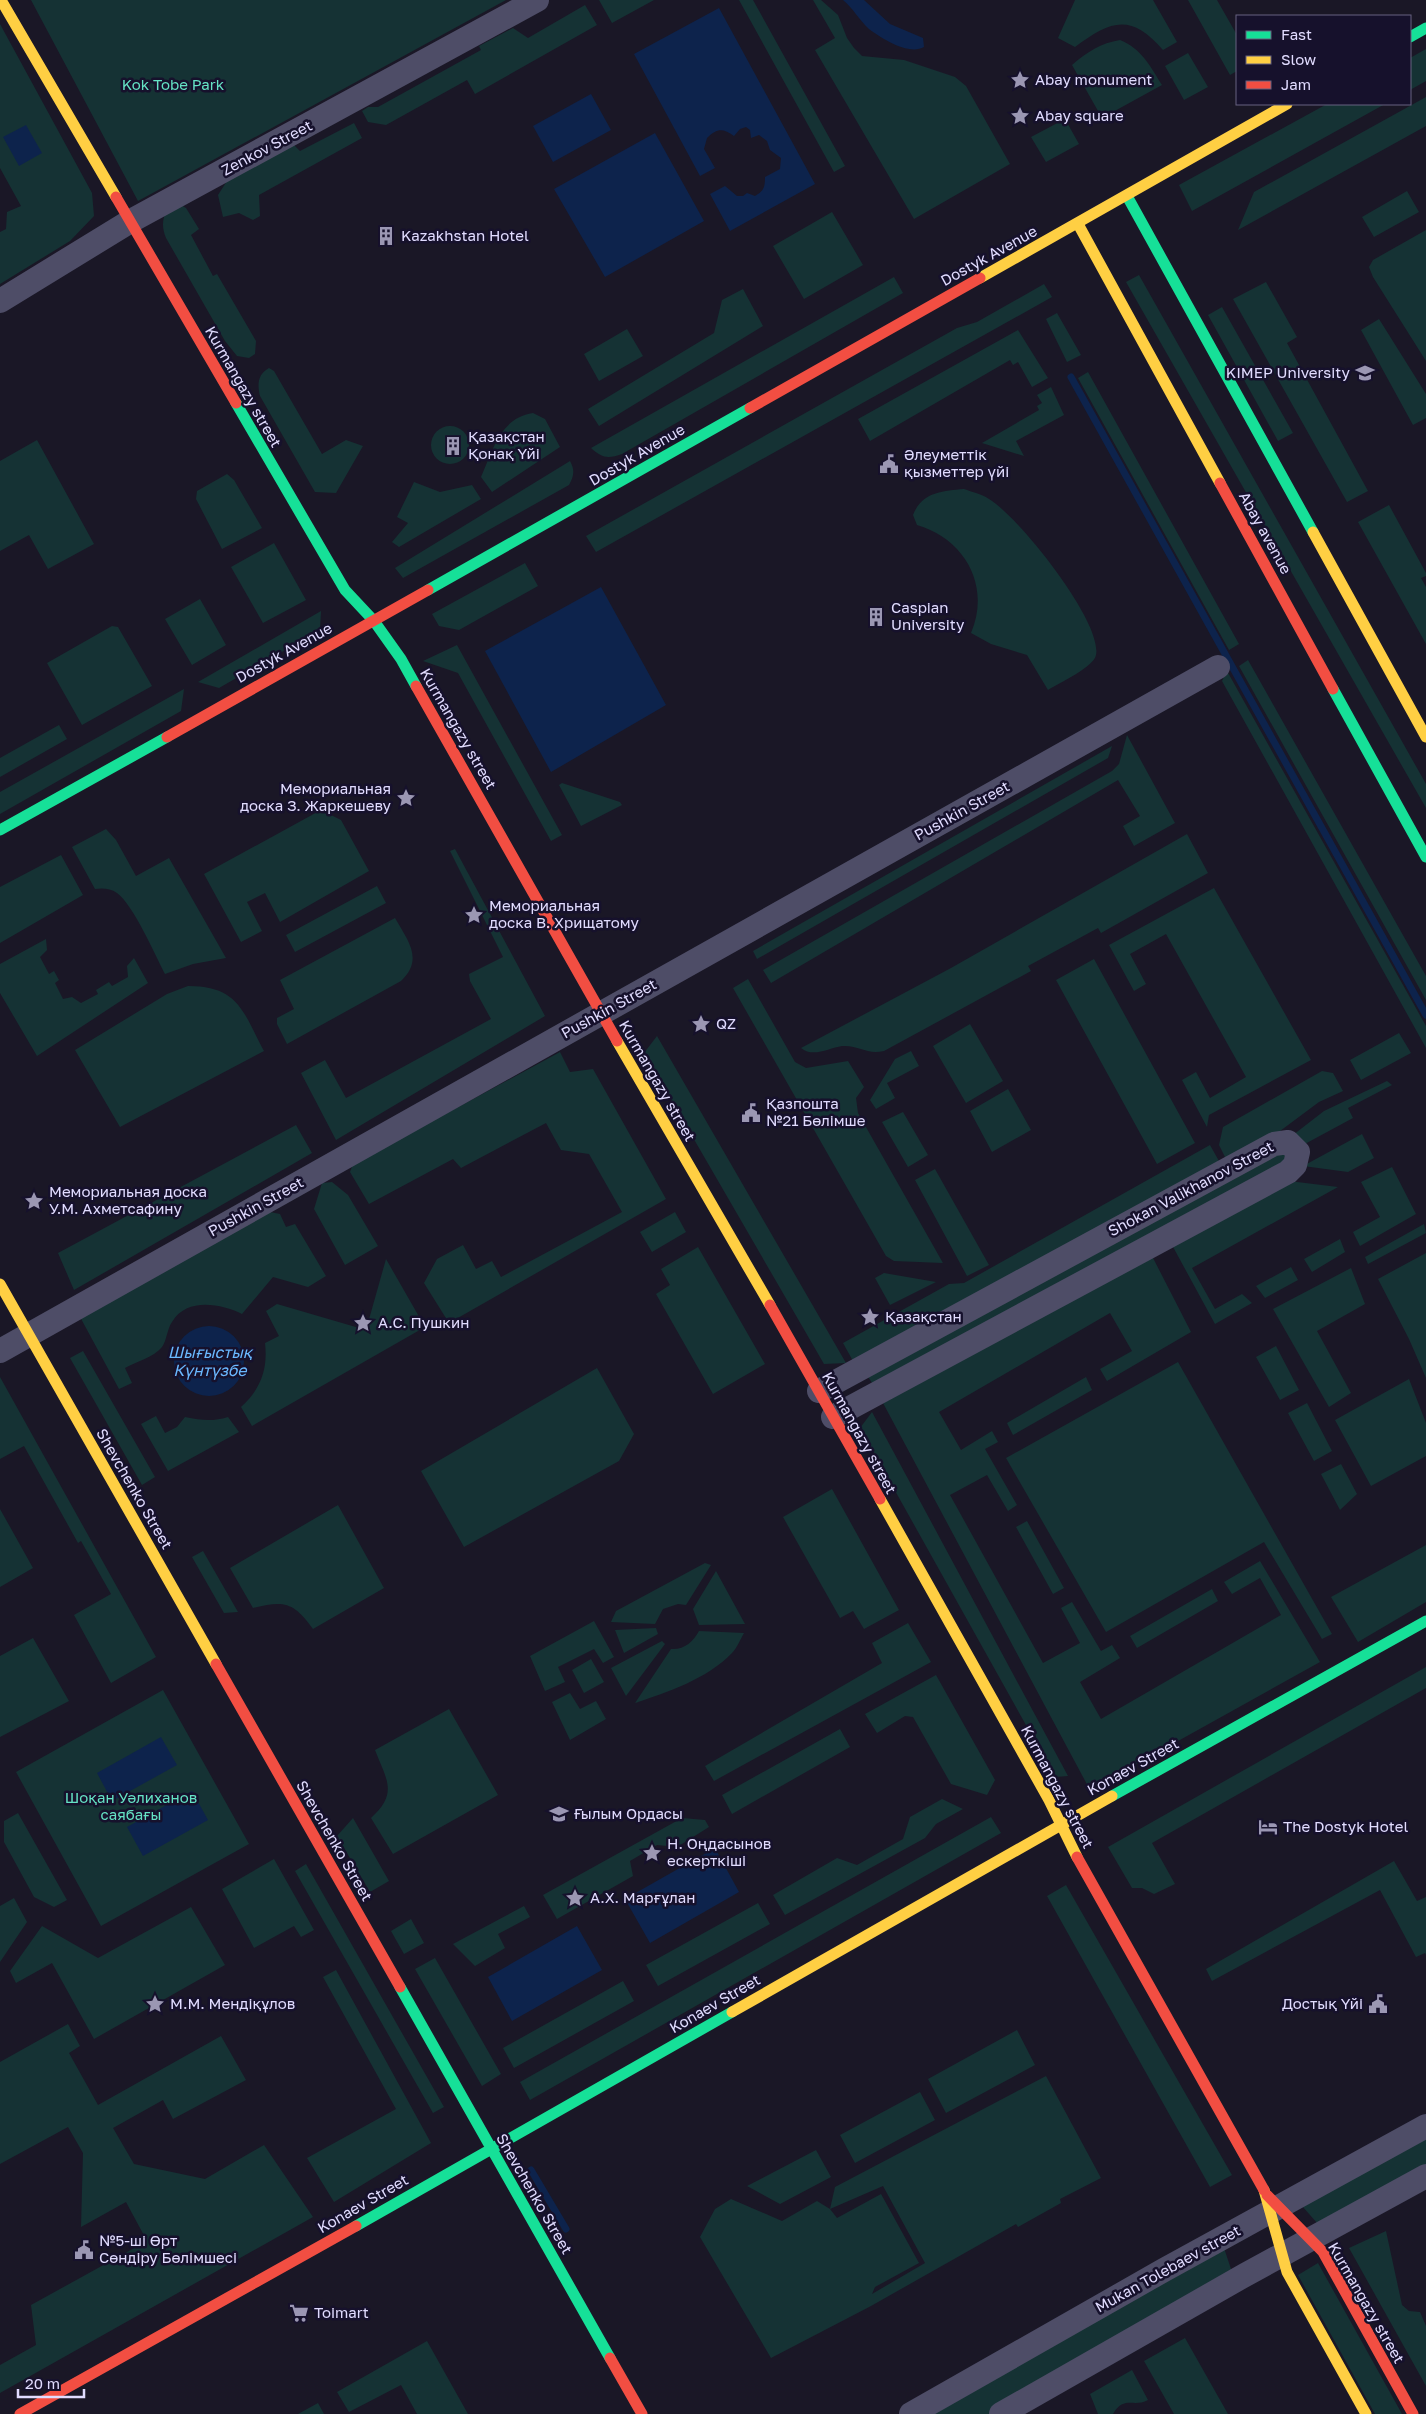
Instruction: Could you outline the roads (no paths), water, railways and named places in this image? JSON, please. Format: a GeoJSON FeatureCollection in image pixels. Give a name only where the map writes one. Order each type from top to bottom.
{"type":"FeatureCollection","features":[{"type":"Feature","properties":{"kind":"street","name":"Kurmangazy street"},"geometry":{"type":"LineString","coordinates":[[1,0],[345,590],[374,621],[401,659],[601,1013],[819,1391],[1049,1800],[1082,1867],[1271,2204],[1287,2272],[1366,2414]]}},
{"type":"Feature","properties":{"kind":"street","name":"Zenkov Street"},"geometry":{"type":"LineString","coordinates":[[0,301],[129,222],[537,0]]}},
{"type":"Feature","properties":{"kind":"street"},"geometry":{"type":"LineString","coordinates":[[1411,36],[1426,28]]}},
{"type":"Feature","properties":{"kind":"street","name":"Dostyk Avenue"},"geometry":{"type":"LineString","coordinates":[[0,830],[1078,224],[1285,105]]}},
{"type":"Feature","properties":{"kind":"street"},"geometry":{"type":"LineString","coordinates":[[1127,196],[1426,737]]}},
{"type":"Feature","properties":{"kind":"street","name":"Abay avenue"},"geometry":{"type":"LineString","coordinates":[[1078,224],[1426,857]]}},
{"type":"Feature","properties":{"kind":"street","name":"Pushkin Street"},"geometry":{"type":"LineString","coordinates":[[0,1351],[1218,666]]}},
{"type":"Feature","properties":{"kind":"street","name":"Shokan Valikhanov Street"},"geometry":{"type":"LineString","coordinates":[[819,1391],[1274,1144],[1288,1142],[1298,1152],[1295,1165],[1288,1172],[833,1418]]}},
{"type":"Feature","properties":{"kind":"street","name":"Shevchenko Street"},"geometry":{"type":"LineString","coordinates":[[0,1284],[642,2414]]}},
{"type":"Feature","properties":{"kind":"street","name":"Konaev Street"},"geometry":{"type":"LineString","coordinates":[[20,2414],[492,2149],[1061,1825],[1426,1621]]}},
{"type":"Feature","properties":{"kind":"street","name":"Mukan Tolebaev street"},"geometry":{"type":"LineString","coordinates":[[911,2414],[1271,2204],[1426,2126]]}},
{"type":"Feature","properties":{"kind":"street"},"geometry":{"type":"LineString","coordinates":[[1001,2414],[1426,2176]]}},
{"type":"Feature","properties":{"kind":"street","name":"Kurmangazy street"},"geometry":{"type":"LineString","coordinates":[[1271,2204],[1323,2252],[1413,2414]]}},
{"type":"Feature","properties":{"kind":"water"},"geometry":{"type":"Polygon","coordinates":[[[843,0],[864,0],[890,24],[923,38],[924,47],[918,49],[903,48],[881,37],[869,29],[843,0]]]}},
{"type":"Feature","properties":{"kind":"water"},"geometry":{"type":"Polygon","coordinates":[[[719,8],[815,184],[730,231],[710,194],[725,186],[737,196],[743,196],[747,193],[755,196],[763,188],[765,177],[780,169],[781,158],[770,150],[767,141],[759,135],[751,138],[750,130],[746,127],[740,129],[734,136],[720,130],[707,138],[704,149],[715,168],[700,176],[634,54],[719,8]]]}},
{"type":"Feature","properties":{"kind":"water"},"geometry":{"type":"Polygon","coordinates":[[[591,94],[611,130],[553,162],[533,126],[591,94]]]}},
{"type":"Feature","properties":{"kind":"water"},"geometry":{"type":"Polygon","coordinates":[[[26,125],[42,153],[19,166],[3,137],[26,125]]]}},
{"type":"Feature","properties":{"kind":"water"},"geometry":{"type":"Polygon","coordinates":[[[655,133],[704,221],[605,277],[554,189],[655,133]]]}},
{"type":"Feature","properties":{"kind":"water"},"geometry":{"type":"Polygon","coordinates":[[[601,587],[666,705],[551,772],[485,651],[601,587]]]}},
{"type":"Feature","properties":{"kind":"water","name":"Шығыстық Күнтүзбе"},"geometry":{"type":"Polygon","coordinates":[[[202,1326],[216,1326],[229,1331],[239,1341],[244,1354],[244,1368],[239,1381],[229,1391],[216,1396],[202,1396],[189,1391],[179,1381],[174,1368],[174,1354],[179,1341],[189,1331],[202,1326]]]}},
{"type":"Feature","properties":{"kind":"water"},"geometry":{"type":"Polygon","coordinates":[[[161,1737],[177,1765],[112,1801],[97,1773],[161,1737]]]}},
{"type":"Feature","properties":{"kind":"water"},"geometry":{"type":"Polygon","coordinates":[[[192,1791],[208,1820],[143,1856],[127,1827],[192,1791]]]}},
{"type":"Feature","properties":{"kind":"water"},"geometry":{"type":"Polygon","coordinates":[[[715,1848],[739,1892],[650,1943],[625,1899],[715,1848]]]}},
{"type":"Feature","properties":{"kind":"water"},"geometry":{"type":"Polygon","coordinates":[[[577,1926],[602,1970],[512,2021],[488,1977],[577,1926]]]}},
{"type":"Feature","properties":{"kind":"waterway"},"geometry":{"type":"LineString","coordinates":[[1071,377],[1426,1015]]}},
{"type":"Feature","properties":{"kind":"waterway"},"geometry":{"type":"LineString","coordinates":[[531,2170],[566,2229]]}},
{"type":"Feature","properties":{"kind":"place","name":"Abay monument"},"geometry":{"type":"Point","coordinates":[1020,80]}},
{"type":"Feature","properties":{"kind":"place","name":"Abay square"},"geometry":{"type":"Point","coordinates":[1020,116]}},
{"type":"Feature","properties":{"kind":"place","name":"Kazakhstan Hotel"},"geometry":{"type":"Point","coordinates":[386,236]}},
{"type":"Feature","properties":{"kind":"place","name":"KIMEP University"},"geometry":{"type":"Point","coordinates":[1365,373]}},
{"type":"Feature","properties":{"kind":"place","name":"Қазақстан Қонақ Үйі"},"geometry":{"type":"Point","coordinates":[453,446]}},
{"type":"Feature","properties":{"kind":"place","name":"Әлеуметтік қызметтер үйі"},"geometry":{"type":"Point","coordinates":[889,464]}},
{"type":"Feature","properties":{"kind":"place","name":"Caspian University"},"geometry":{"type":"Point","coordinates":[876,617]}},
{"type":"Feature","properties":{"kind":"place","name":"Мемориальная доска З. Жаркешеву"},"geometry":{"type":"Point","coordinates":[406,798]}},
{"type":"Feature","properties":{"kind":"place","name":"Мемориальная доска В. Хрищатому"},"geometry":{"type":"Point","coordinates":[474,915]}},
{"type":"Feature","properties":{"kind":"place","name":"QZ"},"geometry":{"type":"Point","coordinates":[701,1024]}},
{"type":"Feature","properties":{"kind":"place","name":"Қазпошта №21 Бөлімше"},"geometry":{"type":"Point","coordinates":[751,1113]}},
{"type":"Feature","properties":{"kind":"place","name":"Мемориальная доска У.М. Ахметсафину"},"geometry":{"type":"Point","coordinates":[34,1201]}},
{"type":"Feature","properties":{"kind":"place","name":"Қазақстан"},"geometry":{"type":"Point","coordinates":[870,1317]}},
{"type":"Feature","properties":{"kind":"place","name":"А.С. Пушкин"},"geometry":{"type":"Point","coordinates":[363,1323]}},
{"type":"Feature","properties":{"kind":"place","name":"Ғылым Ордасы"},"geometry":{"type":"Point","coordinates":[559,1814]}},
{"type":"Feature","properties":{"kind":"place","name":"The Dostyk Hotel"},"geometry":{"type":"Point","coordinates":[1268,1827]}},
{"type":"Feature","properties":{"kind":"place","name":"Н. Оңдасынов ескерткіші"},"geometry":{"type":"Point","coordinates":[652,1853]}},
{"type":"Feature","properties":{"kind":"place","name":"А.Х. Марғұлан"},"geometry":{"type":"Point","coordinates":[575,1898]}},
{"type":"Feature","properties":{"kind":"place","name":"М.М. Мендіқұлов"},"geometry":{"type":"Point","coordinates":[155,2004]}},
{"type":"Feature","properties":{"kind":"place","name":"Достық Үйі"},"geometry":{"type":"Point","coordinates":[1378,2004]}},
{"type":"Feature","properties":{"kind":"place","name":"№5-ші Өрт Сөндіру Бөлімшесі"},"geometry":{"type":"Point","coordinates":[84,2250]}},
{"type":"Feature","properties":{"kind":"place","name":"Toimart"},"geometry":{"type":"Point","coordinates":[299,2313]}},
{"type":"Feature","properties":{"kind":"park label","name":"Kok Tobe Park"},"geometry":{"type":"Point","coordinates":[173,85]}},
{"type":"Feature","properties":{"kind":"park label","name":"Шоқан Уәлиханов саябағы"},"geometry":{"type":"Point","coordinates":[131,1806]}}]}
